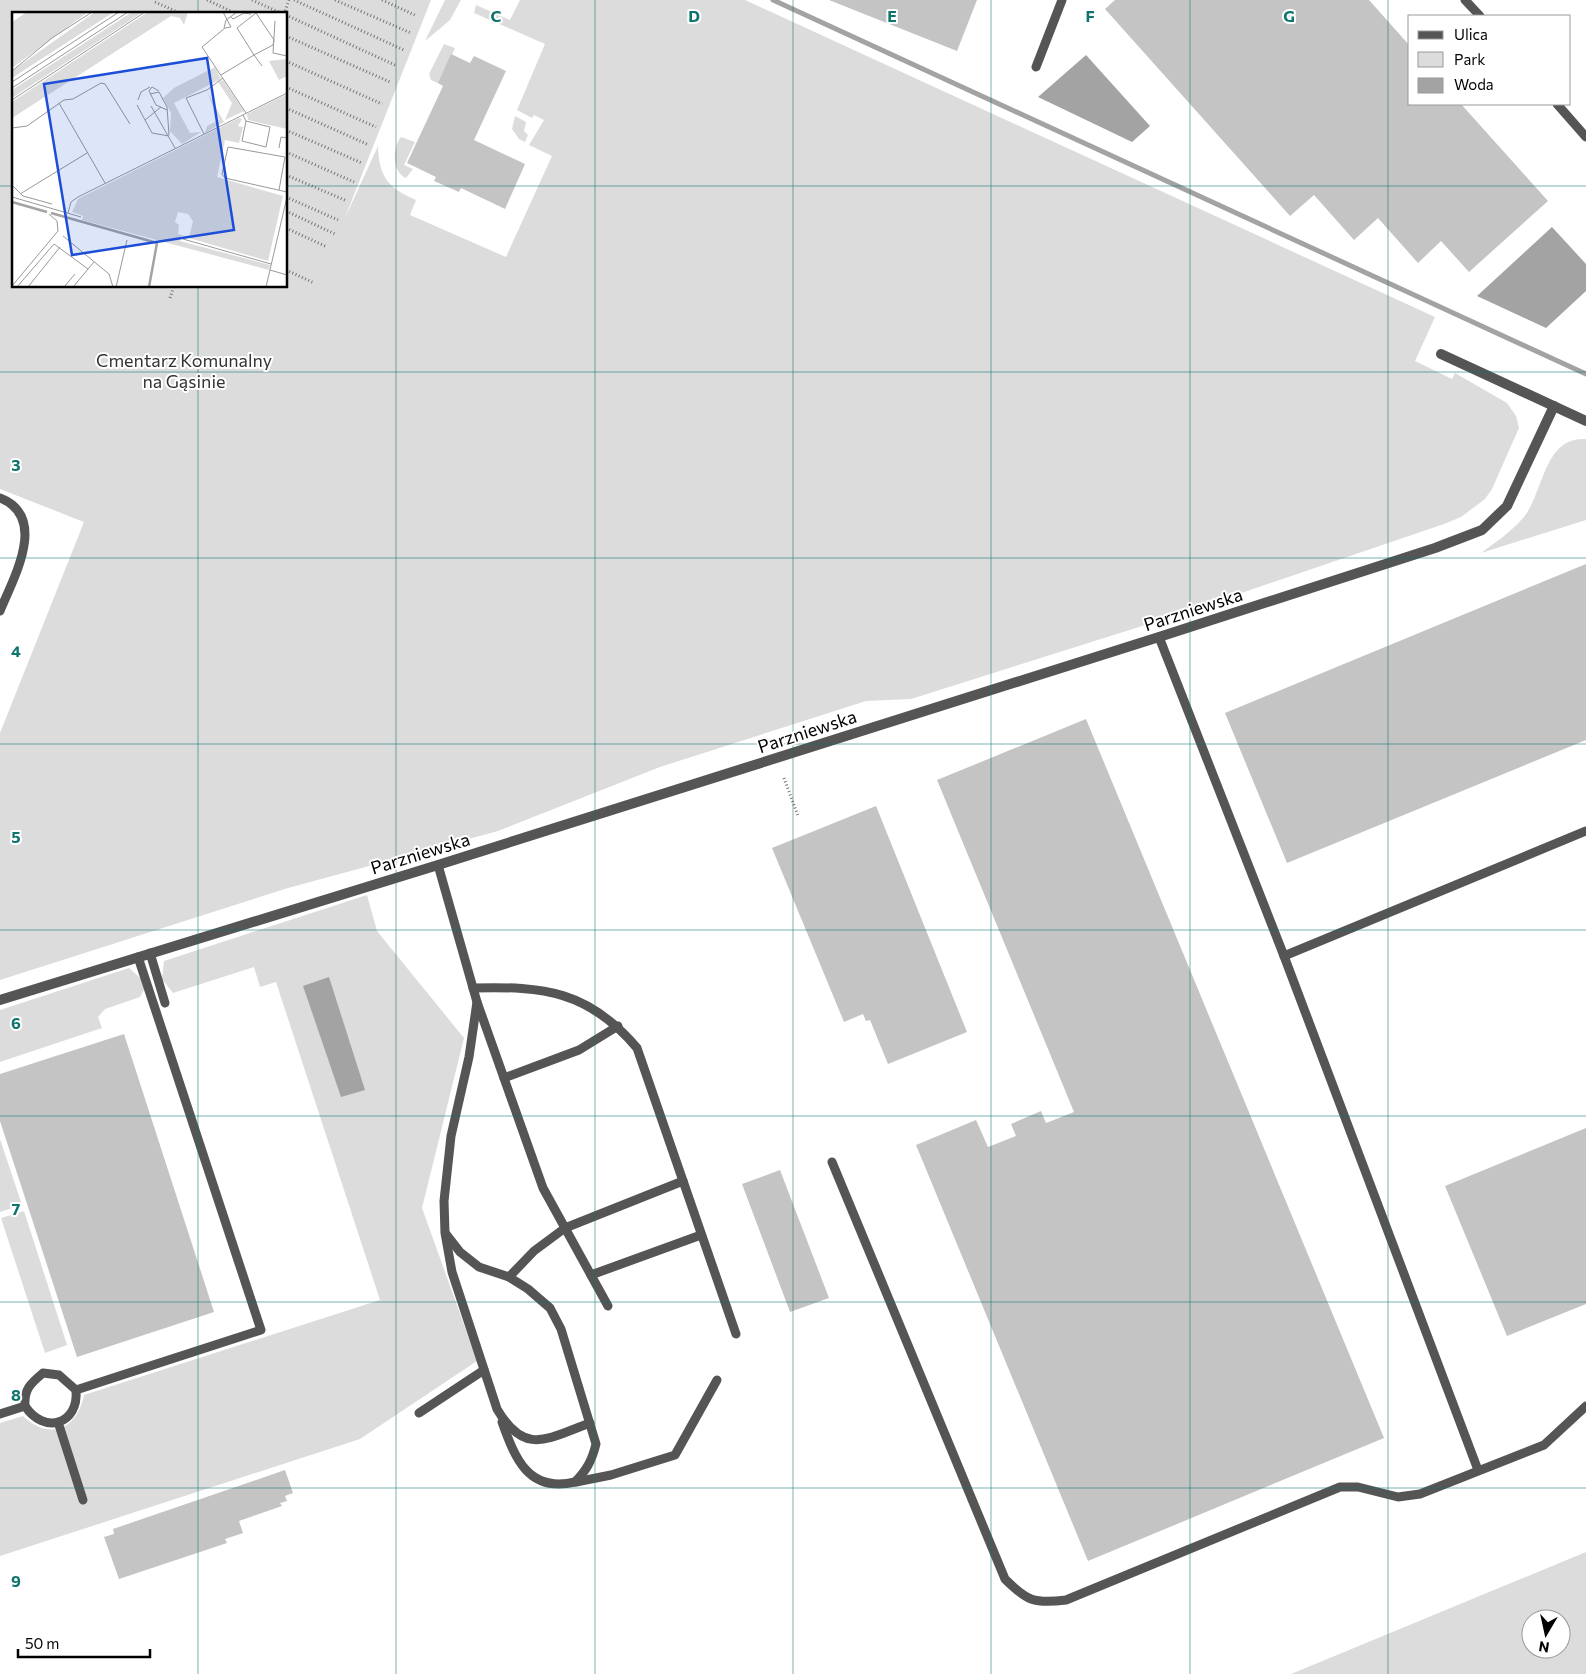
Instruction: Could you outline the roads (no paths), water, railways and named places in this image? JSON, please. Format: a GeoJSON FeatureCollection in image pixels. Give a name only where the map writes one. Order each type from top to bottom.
{"type":"FeatureCollection","features":[{"type":"Feature","properties":{"kind":"street"},"geometry":{"type":"LineString","coordinates":[[1441,354],[1586,421]]}},
{"type":"Feature","properties":{"kind":"street","name":"Parzniewska"},"geometry":{"type":"LineString","coordinates":[[0,1000],[438,865],[1435,548],[1482,530],[1507,506],[1554,406]]}},
{"type":"Feature","properties":{"kind":"lane"},"geometry":{"type":"LineString","coordinates":[[1036,67],[1062,0]]}},
{"type":"Feature","properties":{"kind":"lane"},"geometry":{"type":"LineString","coordinates":[[1465,0],[1479,15]]}},
{"type":"Feature","properties":{"kind":"lane"},"geometry":{"type":"LineString","coordinates":[[1557,105],[1586,137]]}},
{"type":"Feature","properties":{"kind":"lane"},"geometry":{"type":"LineString","coordinates":[[0,498],[10,502],[17,511],[26,533],[25,548],[0,611]]}},
{"type":"Feature","properties":{"kind":"lane"},"geometry":{"type":"LineString","coordinates":[[1159,637],[1284,956],[1478,1470]]}},
{"type":"Feature","properties":{"kind":"lane"},"geometry":{"type":"LineString","coordinates":[[1284,956],[1586,831]]}},
{"type":"Feature","properties":{"kind":"lane"},"geometry":{"type":"LineString","coordinates":[[438,865],[477,1002],[543,1188],[608,1306]]}},
{"type":"Feature","properties":{"kind":"lane"},"geometry":{"type":"LineString","coordinates":[[150,954],[165,1003]]}},
{"type":"Feature","properties":{"kind":"lane"},"geometry":{"type":"LineString","coordinates":[[76,1390],[261,1330],[138,957]]}},
{"type":"Feature","properties":{"kind":"lane"},"geometry":{"type":"LineString","coordinates":[[473,988],[516,987],[543,989],[571,998],[600,1012],[618,1026],[637,1048],[736,1334]]}},
{"type":"Feature","properties":{"kind":"lane"},"geometry":{"type":"LineString","coordinates":[[477,1002],[469,1057],[451,1136],[444,1201],[445,1233],[452,1272],[513,1454],[533,1477],[552,1483],[575,1482],[611,1475],[675,1455],[717,1380]]}},
{"type":"Feature","properties":{"kind":"lane"},"geometry":{"type":"LineString","coordinates":[[504,1078],[580,1050],[618,1026]]}},
{"type":"Feature","properties":{"kind":"lane"},"geometry":{"type":"LineString","coordinates":[[832,1162],[1005,1579],[1023,1597],[1045,1602],[1066,1600],[1340,1487],[1358,1487],[1398,1497],[1420,1494],[1544,1445],[1586,1406]]}},
{"type":"Feature","properties":{"kind":"lane"},"geometry":{"type":"LineString","coordinates":[[509,1277],[534,1250],[565,1228],[683,1181]]}},
{"type":"Feature","properties":{"kind":"lane"},"geometry":{"type":"LineString","coordinates":[[445,1233],[460,1252],[479,1267],[509,1277],[528,1289],[550,1308],[560,1329],[596,1444],[593,1459],[585,1472],[575,1482]]}},
{"type":"Feature","properties":{"kind":"lane"},"geometry":{"type":"LineString","coordinates":[[591,1275],[701,1235]]}},
{"type":"Feature","properties":{"kind":"lane"},"geometry":{"type":"LineString","coordinates":[[419,1413],[484,1370]]}},
{"type":"Feature","properties":{"kind":"lane"},"geometry":{"type":"LineString","coordinates":[[43,1373],[59,1375],[76,1390],[76,1400],[73,1409],[66,1419],[58,1422],[42,1422],[32,1416],[25,1406],[24,1393],[33,1381],[43,1373]]}},
{"type":"Feature","properties":{"kind":"lane"},"geometry":{"type":"LineString","coordinates":[[0,1414],[25,1406]]}},
{"type":"Feature","properties":{"kind":"lane"},"geometry":{"type":"LineString","coordinates":[[497,1410],[507,1426],[523,1439],[535,1441],[590,1423]]}},
{"type":"Feature","properties":{"kind":"lane"},"geometry":{"type":"LineString","coordinates":[[58,1422],[83,1500]]}},
{"type":"Feature","properties":{"kind":"water"},"geometry":{"type":"Polygon","coordinates":[[[1086,55],[1150,126],[1132,142],[1038,97],[1086,55]]]}},
{"type":"Feature","properties":{"kind":"water"},"geometry":{"type":"Polygon","coordinates":[[[1552,227],[1586,264],[1586,291],[1546,328],[1477,296],[1552,227]]]}},
{"type":"Feature","properties":{"kind":"water"},"geometry":{"type":"Polygon","coordinates":[[[329,977],[365,1090],[341,1097],[303,986],[329,977]]]}},
{"type":"Feature","properties":{"kind":"waterway"},"geometry":{"type":"LineString","coordinates":[[773,0],[1586,374]]}},
{"type":"Feature","properties":{"kind":"park label","name":"Cmentarz Komunalny na Gąsinie"},"geometry":{"type":"Point","coordinates":[184,370]}}]}
